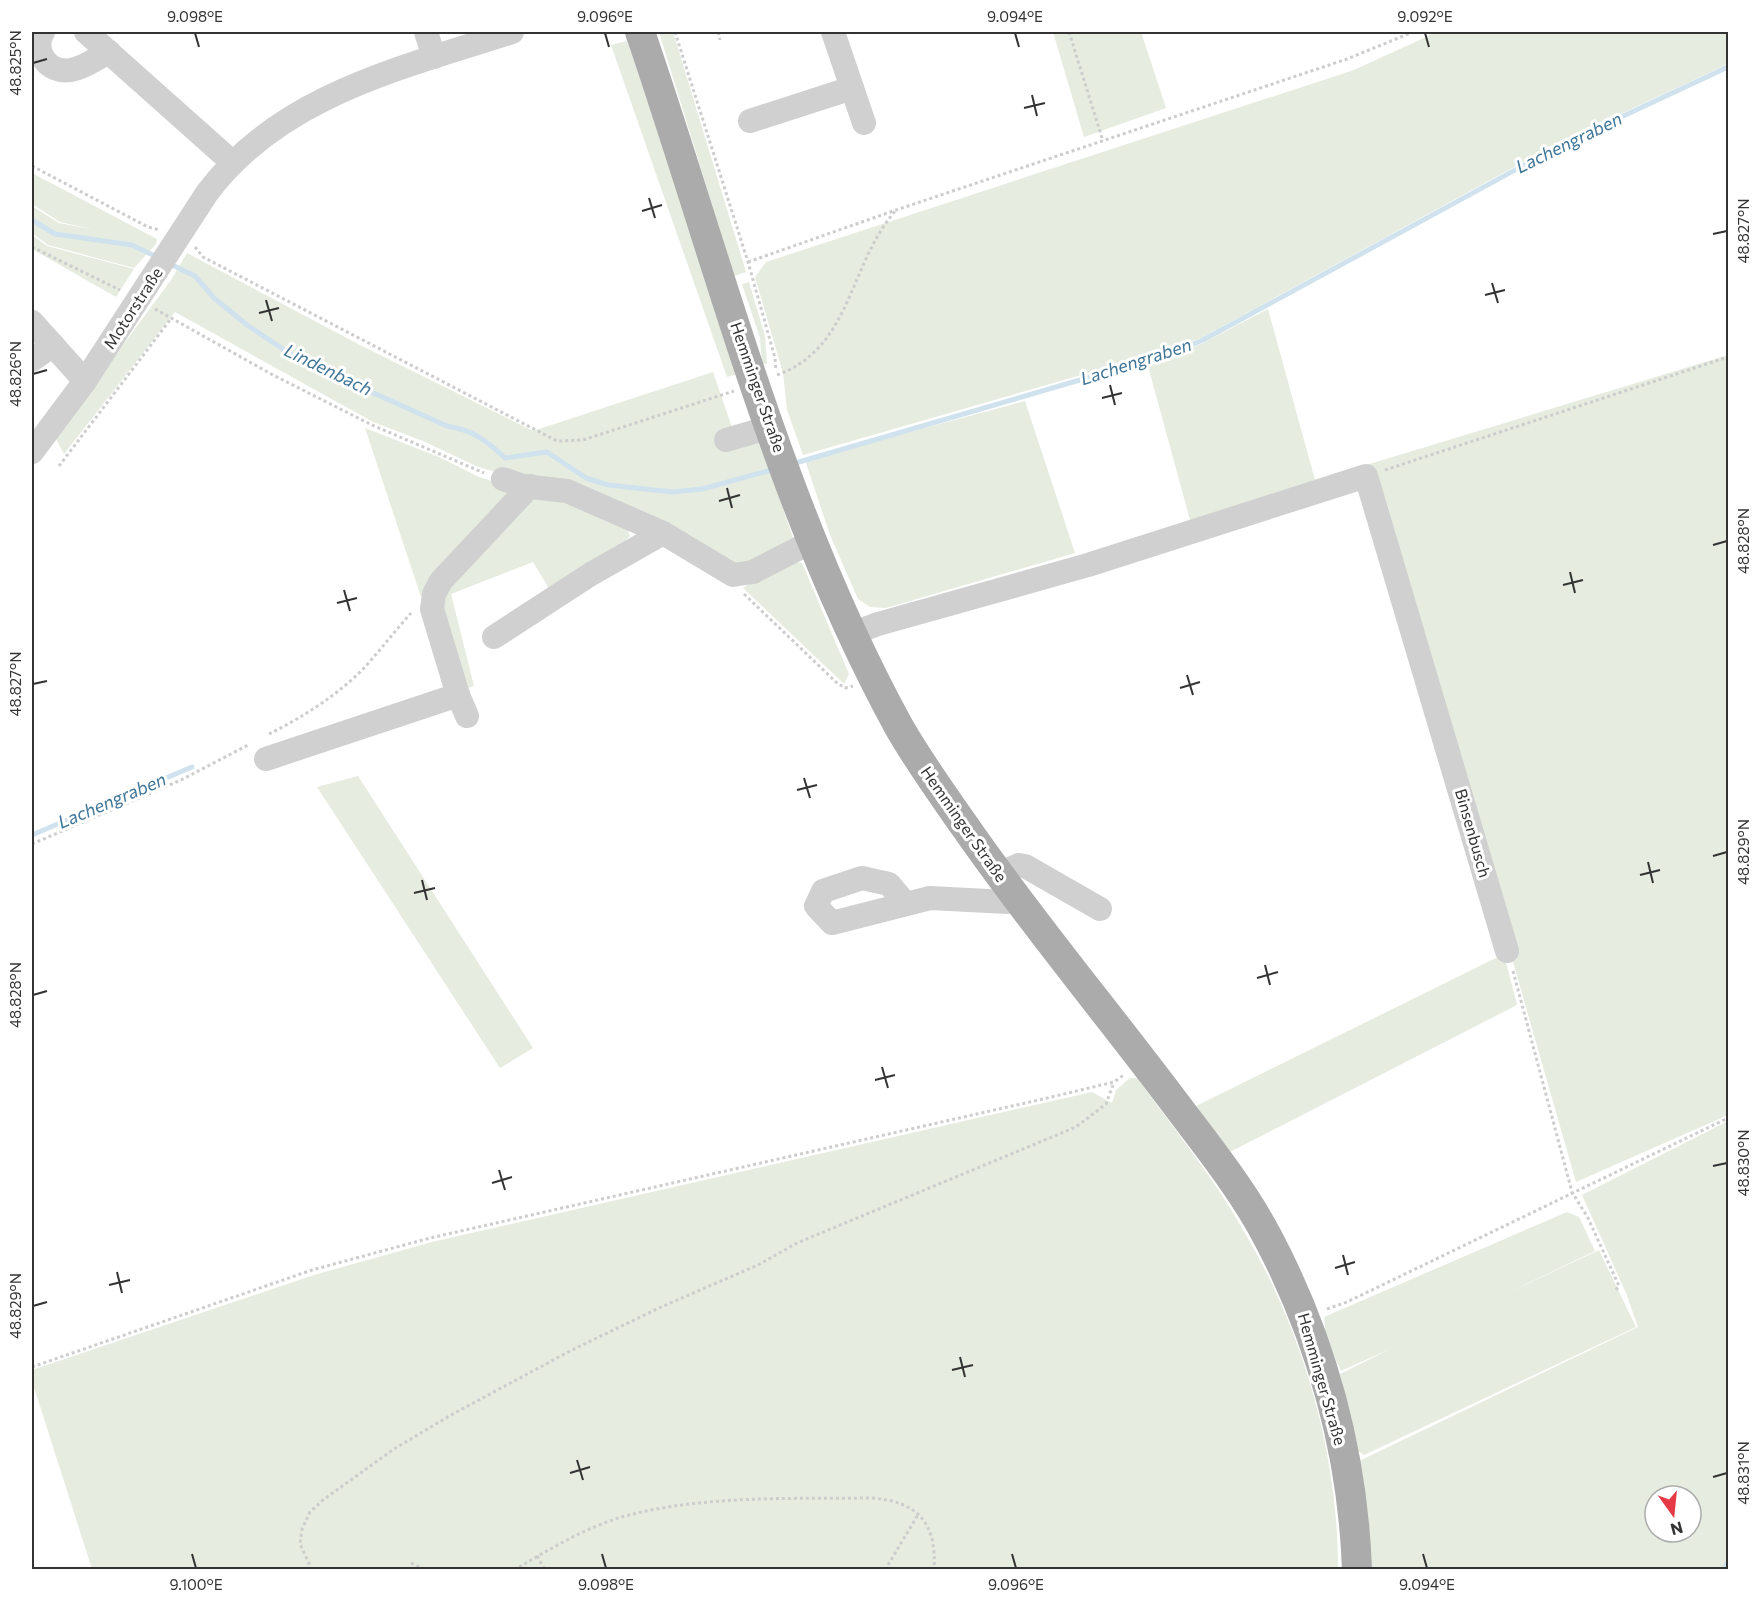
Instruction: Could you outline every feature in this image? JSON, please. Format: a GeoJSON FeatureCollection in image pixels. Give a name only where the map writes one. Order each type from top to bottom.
{"type":"FeatureCollection","features":[{"type":"Feature","properties":{"kind":"main road","name":"Hemminger Straße"},"geometry":{"type":"LineString","coordinates":[[640,32],[766,380],[774,435],[813,541],[851,634],[906,738],[1007,886],[1144,1061],[1242,1194],[1268,1237],[1305,1316],[1340,1432],[1348,1475],[1358,1569]]}},
{"type":"Feature","properties":{"kind":"street"},"geometry":{"type":"LineString","coordinates":[[86,32],[234,163]]}},
{"type":"Feature","properties":{"kind":"street"},"geometry":{"type":"LineString","coordinates":[[426,32],[434,57]]}},
{"type":"Feature","properties":{"kind":"street","name":"Motorstraße"},"geometry":{"type":"LineString","coordinates":[[32,452],[85,381],[141,299],[175,242],[219,178],[255,143],[325,98],[358,82],[512,32]]}},
{"type":"Feature","properties":{"kind":"street"},"geometry":{"type":"LineString","coordinates":[[833,32],[864,123]]}},
{"type":"Feature","properties":{"kind":"street"},"geometry":{"type":"LineString","coordinates":[[38,42],[42,57],[60,71],[72,70],[109,52]]}},
{"type":"Feature","properties":{"kind":"street"},"geometry":{"type":"LineString","coordinates":[[750,121],[852,88]]}},
{"type":"Feature","properties":{"kind":"street"},"geometry":{"type":"LineString","coordinates":[[32,322],[85,381]]}},
{"type":"Feature","properties":{"kind":"street"},"geometry":{"type":"LineString","coordinates":[[32,360],[53,345]]}},
{"type":"Feature","properties":{"kind":"street"},"geometry":{"type":"LineString","coordinates":[[726,440],[774,435]]}},
{"type":"Feature","properties":{"kind":"street"},"geometry":{"type":"LineString","coordinates":[[851,634],[1088,565],[1366,476]]}},
{"type":"Feature","properties":{"kind":"street","name":"Binsenbusch"},"geometry":{"type":"LineString","coordinates":[[1366,476],[1507,951]]}},
{"type":"Feature","properties":{"kind":"street"},"geometry":{"type":"LineString","coordinates":[[503,479],[530,486],[567,491],[663,533],[733,575],[753,572],[813,541]]}},
{"type":"Feature","properties":{"kind":"street"},"geometry":{"type":"LineString","coordinates":[[261,746],[462,706],[432,609],[434,594],[441,581],[530,486]]}},
{"type":"Feature","properties":{"kind":"street"},"geometry":{"type":"LineString","coordinates":[[494,638],[591,574],[663,533]]}},
{"type":"Feature","properties":{"kind":"street"},"geometry":{"type":"LineString","coordinates":[[905,903],[930,898],[1007,902],[1007,886],[1019,865],[1025,866],[1100,909]]}},
{"type":"Feature","properties":{"kind":"path"},"geometry":{"type":"LineString","coordinates":[[605,32],[606,38]]}},
{"type":"Feature","properties":{"kind":"path"},"geometry":{"type":"LineString","coordinates":[[675,32],[776,358],[766,380]]}},
{"type":"Feature","properties":{"kind":"path"},"geometry":{"type":"LineString","coordinates":[[718,32],[720,40]]}},
{"type":"Feature","properties":{"kind":"path"},"geometry":{"type":"LineString","coordinates":[[1069,32],[1102,141]]}},
{"type":"Feature","properties":{"kind":"path"},"geometry":{"type":"LineString","coordinates":[[748,262],[1347,59],[1413,32]]}},
{"type":"Feature","properties":{"kind":"path"},"geometry":{"type":"LineString","coordinates":[[32,166],[175,242],[195,247],[203,257],[557,441],[583,440],[766,380],[808,360],[826,342],[840,317],[873,242],[896,210]]}},
{"type":"Feature","properties":{"kind":"path"},"geometry":{"type":"LineString","coordinates":[[32,247],[141,299],[170,320],[372,425],[503,479]]}},
{"type":"Feature","properties":{"kind":"path"},"geometry":{"type":"LineString","coordinates":[[59,465],[170,320]]}},
{"type":"Feature","properties":{"kind":"path"},"geometry":{"type":"LineString","coordinates":[[1366,476],[1728,357]]}},
{"type":"Feature","properties":{"kind":"path"},"geometry":{"type":"LineString","coordinates":[[733,575],[739,588],[837,683],[846,688],[859,684]]}},
{"type":"Feature","properties":{"kind":"path"},"geometry":{"type":"LineString","coordinates":[[32,844],[261,746],[322,703],[363,668],[441,581]]}},
{"type":"Feature","properties":{"kind":"path"},"geometry":{"type":"LineString","coordinates":[[1507,951],[1572,1192],[1588,1218],[1619,1286],[1615,1291]]}},
{"type":"Feature","properties":{"kind":"path"},"geometry":{"type":"LineString","coordinates":[[32,1367],[312,1270],[430,1238],[1114,1082],[1144,1061]]}},
{"type":"Feature","properties":{"kind":"path"},"geometry":{"type":"LineString","coordinates":[[312,1569],[300,1544],[302,1529],[310,1512],[322,1500],[394,1449],[570,1351],[661,1306],[758,1265],[842,1223],[1076,1127],[1106,1104],[1114,1082]]}},
{"type":"Feature","properties":{"kind":"path"},"geometry":{"type":"LineString","coordinates":[[1340,1305],[1728,1118]]}},
{"type":"Feature","properties":{"kind":"path"},"geometry":{"type":"LineString","coordinates":[[514,1569],[537,1556],[623,1517],[709,1501],[871,1498],[892,1499],[919,1513],[930,1534],[935,1554],[934,1569]]}},
{"type":"Feature","properties":{"kind":"path"},"geometry":{"type":"LineString","coordinates":[[885,1569],[919,1513]]}},
{"type":"Feature","properties":{"kind":"path"},"geometry":{"type":"LineString","coordinates":[[537,1556],[545,1569]]}},
{"type":"Feature","properties":{"kind":"path"},"geometry":{"type":"LineString","coordinates":[[411,1563],[426,1569]]}},
{"type":"Feature","properties":{"kind":"shaded area"},"geometry":{"type":"Polygon","coordinates":[[[659,32],[673,32],[746,272],[734,276],[659,32]]]}},
{"type":"Feature","properties":{"kind":"shaded area"},"geometry":{"type":"Polygon","coordinates":[[[1053,32],[1141,32],[1166,108],[1084,137],[1053,32]]]}},
{"type":"Feature","properties":{"kind":"shaded area"},"geometry":{"type":"Polygon","coordinates":[[[1437,32],[1728,32],[1728,64],[1558,143],[1201,338],[1168,350],[803,455],[787,410],[783,373],[755,277],[766,262],[1354,70],[1437,32]]]}},
{"type":"Feature","properties":{"kind":"shaded area"},"geometry":{"type":"Polygon","coordinates":[[[627,41],[740,373],[727,377],[611,45],[627,41]]]}},
{"type":"Feature","properties":{"kind":"shaded area"},"geometry":{"type":"Polygon","coordinates":[[[32,173],[157,239],[156,244],[134,268],[48,245],[32,233],[32,206],[59,223],[96,230],[60,222],[32,204],[32,173]]]}},
{"type":"Feature","properties":{"kind":"shaded area"},"geometry":{"type":"Polygon","coordinates":[[[32,235],[47,246],[134,269],[116,297],[32,249],[32,235]]]}},
{"type":"Feature","properties":{"kind":"shaded area"},"geometry":{"type":"Polygon","coordinates":[[[187,253],[358,344],[533,431],[713,372],[736,439],[760,441],[793,538],[749,565],[731,566],[527,482],[476,466],[423,441],[373,422],[175,312],[64,454],[55,437],[171,280],[187,253]]]}},
{"type":"Feature","properties":{"kind":"shaded area"},"geometry":{"type":"Polygon","coordinates":[[[749,282],[765,336],[767,364],[762,364],[760,338],[742,284],[749,282]]]}},
{"type":"Feature","properties":{"kind":"shaded area"},"geometry":{"type":"Polygon","coordinates":[[[1268,309],[1315,480],[1190,520],[1148,366],[1203,343],[1268,309]]]}},
{"type":"Feature","properties":{"kind":"shaded area"},"geometry":{"type":"Polygon","coordinates":[[[1728,355],[1728,1115],[1576,1182],[1495,899],[1363,466],[1728,355]]]}},
{"type":"Feature","properties":{"kind":"shaded area"},"geometry":{"type":"Polygon","coordinates":[[[1025,401],[1075,553],[886,608],[870,607],[858,599],[830,535],[805,460],[1025,401]]]}},
{"type":"Feature","properties":{"kind":"shaded area"},"geometry":{"type":"Polygon","coordinates":[[[365,428],[439,457],[479,477],[521,490],[421,597],[365,428]]]}},
{"type":"Feature","properties":{"kind":"shaded area"},"geometry":{"type":"Polygon","coordinates":[[[532,489],[627,528],[630,536],[606,559],[551,592],[533,562],[451,594],[474,686],[464,689],[439,602],[532,489]]]}},
{"type":"Feature","properties":{"kind":"shaded area"},"geometry":{"type":"Polygon","coordinates":[[[789,561],[802,563],[849,674],[844,684],[743,588],[769,569],[789,561]]]}},
{"type":"Feature","properties":{"kind":"shaded area"},"geometry":{"type":"Polygon","coordinates":[[[358,776],[533,1048],[500,1068],[317,787],[358,776]]]}},
{"type":"Feature","properties":{"kind":"shaded area"},"geometry":{"type":"Polygon","coordinates":[[[1504,954],[1517,1005],[1228,1153],[1196,1106],[1504,954]]]}},
{"type":"Feature","properties":{"kind":"shaded area"},"geometry":{"type":"Polygon","coordinates":[[[1130,1078],[1137,1078],[1221,1194],[1267,1273],[1285,1313],[1314,1396],[1324,1439],[1332,1482],[1338,1569],[92,1569],[32,1381],[32,1370],[314,1275],[432,1242],[1092,1092],[1112,1103],[1116,1090],[1130,1078]]]}},
{"type":"Feature","properties":{"kind":"shaded area"},"geometry":{"type":"Polygon","coordinates":[[[1728,1121],[1728,1569],[1367,1569],[1357,1462],[1638,1327],[1626,1293],[1582,1195],[1728,1121]]]}},
{"type":"Feature","properties":{"kind":"shaded area"},"geometry":{"type":"Polygon","coordinates":[[[1567,1212],[1579,1217],[1595,1251],[1493,1300],[1599,1250],[1636,1327],[1364,1455],[1358,1451],[1340,1374],[1392,1348],[1341,1371],[1326,1338],[1324,1317],[1567,1212]]]}},
{"type":"Feature","properties":{"kind":"waterway","name":"Lachengraben"},"geometry":{"type":"LineString","coordinates":[[792,464],[1169,354],[1203,340],[1559,146],[1728,67]]}},
{"type":"Feature","properties":{"kind":"waterway","name":"Lindenbach"},"geometry":{"type":"LineString","coordinates":[[32,220],[55,234],[132,245],[159,258]]}},
{"type":"Feature","properties":{"kind":"waterway","name":"Lindenbach"},"geometry":{"type":"LineString","coordinates":[[170,264],[195,276],[214,298],[247,325],[298,359],[447,426],[472,433],[486,441],[505,458],[547,452],[586,478],[608,485],[673,492],[702,489],[775,469]]}},
{"type":"Feature","properties":{"kind":"waterway","name":"Lachengraben"},"geometry":{"type":"LineString","coordinates":[[32,835],[192,767]]}},
{"type":"Feature","properties":{"kind":"waterway"},"geometry":{"type":"LineString","coordinates":[[1723,1570],[1728,1562]]}}]}
